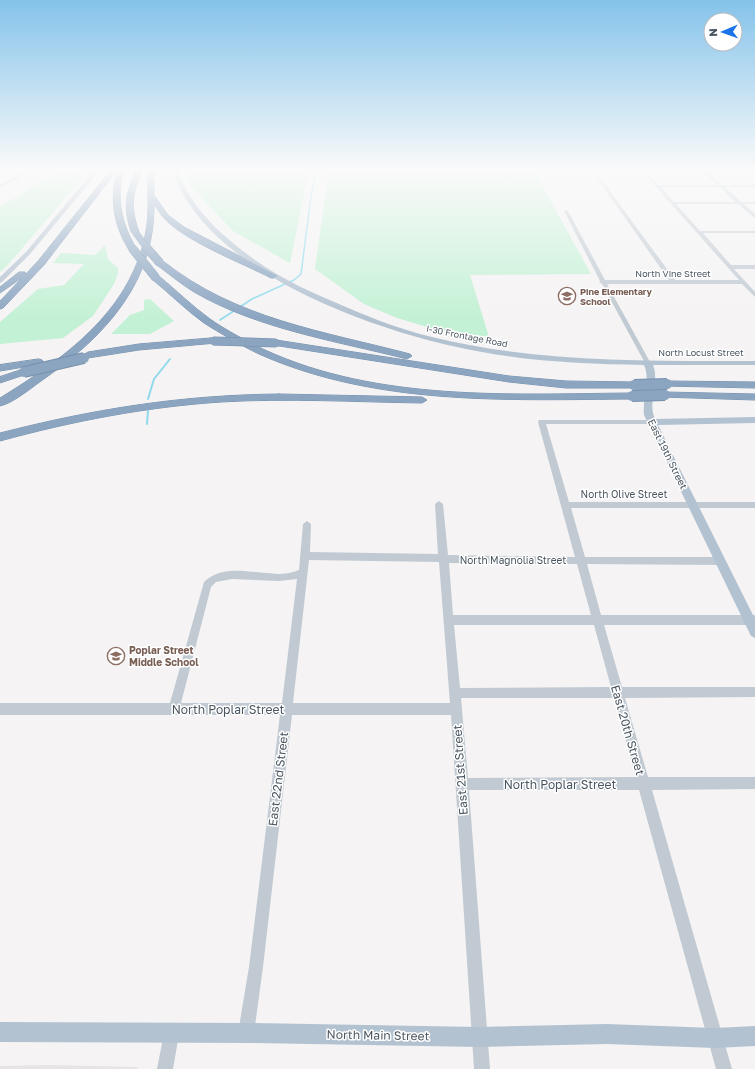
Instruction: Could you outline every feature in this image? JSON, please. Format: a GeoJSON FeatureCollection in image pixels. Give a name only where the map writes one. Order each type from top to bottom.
{"type":"FeatureCollection","features":[{"type":"Feature","properties":{"kind":"highway"},"geometry":{"type":"LineString","coordinates":[[0,306],[31,274],[75,219]]}},
{"type":"Feature","properties":{"kind":"highway"},"geometry":{"type":"LineString","coordinates":[[119,219],[123,234],[132,248],[156,278],[190,309],[260,352],[304,369],[337,379],[425,393],[493,397],[755,397]]}},
{"type":"Feature","properties":{"kind":"highway"},"geometry":{"type":"LineString","coordinates":[[131,219],[135,232],[141,241],[160,262],[186,282],[222,302],[256,316],[293,327],[492,376]]}},
{"type":"Feature","properties":{"kind":"highway"},"geometry":{"type":"LineString","coordinates":[[0,403],[29,385],[72,353],[101,326],[126,296],[141,267],[146,249],[150,219]]}},
{"type":"Feature","properties":{"kind":"highway"},"geometry":{"type":"LineString","coordinates":[[169,219],[181,229],[204,242],[274,276]]}},
{"type":"Feature","properties":{"kind":"highway"},"geometry":{"type":"LineString","coordinates":[[0,291],[25,272],[56,243]]}},
{"type":"Feature","properties":{"kind":"highway"},"geometry":{"type":"LineString","coordinates":[[0,368],[173,344],[213,341],[276,343],[326,349],[457,373],[545,383],[588,385],[755,385]]}},
{"type":"Feature","properties":{"kind":"highway"},"geometry":{"type":"LineString","coordinates":[[0,380],[24,372],[86,356]]}},
{"type":"Feature","properties":{"kind":"highway"},"geometry":{"type":"LineString","coordinates":[[692,396],[755,403]]}},
{"type":"Feature","properties":{"kind":"highway"},"geometry":{"type":"LineString","coordinates":[[0,437],[58,422],[98,414],[194,400],[258,398],[472,400],[493,397]]}},
{"type":"Feature","properties":{"kind":"main road"},"geometry":{"type":"LineString","coordinates":[[0,281],[28,253],[56,219]]}},
{"type":"Feature","properties":{"kind":"main road","name":"I-30 Frontage Road"},"geometry":{"type":"LineString","coordinates":[[203,219],[230,245],[274,276],[343,310],[386,327],[469,349],[543,359],[647,362]]}},
{"type":"Feature","properties":{"kind":"main road","name":"North Locust Street"},"geometry":{"type":"LineString","coordinates":[[647,362],[755,363]]}},
{"type":"Feature","properties":{"kind":"main road","name":"East 19th Street"},"geometry":{"type":"LineString","coordinates":[[647,362],[651,373],[648,410],[652,422],[720,561],[752,620],[755,632]]}},
{"type":"Feature","properties":{"kind":"main road"},"geometry":{"type":"LineString","coordinates":[[652,422],[755,420]]}},
{"type":"Feature","properties":{"kind":"main road","name":"North Main Street"},"geometry":{"type":"LineString","coordinates":[[0,1032],[171,1034],[246,1033],[479,1037],[607,1034],[715,1038],[755,1036]]}},
{"type":"Feature","properties":{"kind":"street","name":"East 19th Street"},"geometry":{"type":"LineString","coordinates":[[570,219],[594,263],[602,282],[647,362]]}},
{"type":"Feature","properties":{"kind":"street"},"geometry":{"type":"LineString","coordinates":[[628,219],[673,282]]}},
{"type":"Feature","properties":{"kind":"street"},"geometry":{"type":"LineString","coordinates":[[687,219],[755,295]]}},
{"type":"Feature","properties":{"kind":"street"},"geometry":{"type":"LineString","coordinates":[[699,232],[755,232]]}},
{"type":"Feature","properties":{"kind":"street"},"geometry":{"type":"LineString","coordinates":[[730,267],[755,267]]}},
{"type":"Feature","properties":{"kind":"street","name":"North Vine Street"},"geometry":{"type":"LineString","coordinates":[[602,282],[743,282]]}},
{"type":"Feature","properties":{"kind":"street","name":"East 20th Street"},"geometry":{"type":"LineString","coordinates":[[652,422],[542,422],[724,1069]]}},
{"type":"Feature","properties":{"kind":"street","name":"East 21st Street"},"geometry":{"type":"LineString","coordinates":[[439,504],[462,784],[482,1069]]}},
{"type":"Feature","properties":{"kind":"street","name":"North Olive Street"},"geometry":{"type":"LineString","coordinates":[[566,505],[755,505]]}},
{"type":"Feature","properties":{"kind":"street","name":"East 22nd Street"},"geometry":{"type":"LineString","coordinates":[[246,1033],[257,959],[287,709],[305,556],[307,524]]}},
{"type":"Feature","properties":{"kind":"street","name":"North Magnolia Street"},"geometry":{"type":"LineString","coordinates":[[305,556],[430,557],[459,560],[720,561]]}},
{"type":"Feature","properties":{"kind":"street"},"geometry":{"type":"LineString","coordinates":[[174,709],[209,581],[220,576],[287,578],[302,573]]}},
{"type":"Feature","properties":{"kind":"street"},"geometry":{"type":"LineString","coordinates":[[448,620],[752,620]]}},
{"type":"Feature","properties":{"kind":"street"},"geometry":{"type":"LineString","coordinates":[[454,693],[755,692]]}},
{"type":"Feature","properties":{"kind":"street","name":"North Poplar Street"},"geometry":{"type":"LineString","coordinates":[[0,709],[456,709]]}},
{"type":"Feature","properties":{"kind":"street","name":"North Poplar Street"},"geometry":{"type":"LineString","coordinates":[[462,784],[755,783]]}},
{"type":"Feature","properties":{"kind":"street"},"geometry":{"type":"LineString","coordinates":[[165,1069],[171,1034]]}},
{"type":"Feature","properties":{"kind":"shaded area"},"geometry":{"type":"Polygon","coordinates":[[[48,1065],[138,1067],[137,1069],[0,1069],[0,1066],[48,1065]]]}},
{"type":"Feature","properties":{"kind":"green space"},"geometry":{"type":"Polygon","coordinates":[[[0,219],[47,219],[6,267],[0,272],[0,219]]]}},
{"type":"Feature","properties":{"kind":"green space"},"geometry":{"type":"Polygon","coordinates":[[[222,219],[299,219],[290,263],[233,231],[222,219]]]}},
{"type":"Feature","properties":{"kind":"green space"},"geometry":{"type":"Polygon","coordinates":[[[322,219],[561,219],[591,274],[470,275],[489,337],[434,329],[397,318],[364,304],[315,269],[322,219]]]}},
{"type":"Feature","properties":{"kind":"green space"},"geometry":{"type":"Polygon","coordinates":[[[105,245],[108,259],[118,268],[118,273],[114,284],[93,316],[63,338],[0,344],[0,322],[38,289],[64,285],[84,264],[53,263],[61,253],[95,255],[105,245]]]}},
{"type":"Feature","properties":{"kind":"green space"},"geometry":{"type":"Polygon","coordinates":[[[150,299],[174,321],[150,334],[111,334],[130,315],[144,310],[144,300],[150,299]]]}},
{"type":"Feature","properties":{"kind":"waterway"},"geometry":{"type":"LineString","coordinates":[[220,320],[252,299],[294,280],[301,274],[308,219]]}},
{"type":"Feature","properties":{"kind":"waterway"},"geometry":{"type":"LineString","coordinates":[[148,399],[154,379],[170,359]]}},
{"type":"Feature","properties":{"kind":"waterway"},"geometry":{"type":"LineString","coordinates":[[147,424],[148,411]]}},
{"type":"Feature","properties":{"kind":"place","name":"Pine Elementary School"},"geometry":{"type":"Point","coordinates":[567,296]}},
{"type":"Feature","properties":{"kind":"place","name":"Poplar Street Middle School"},"geometry":{"type":"Point","coordinates":[116,656]}}]}
